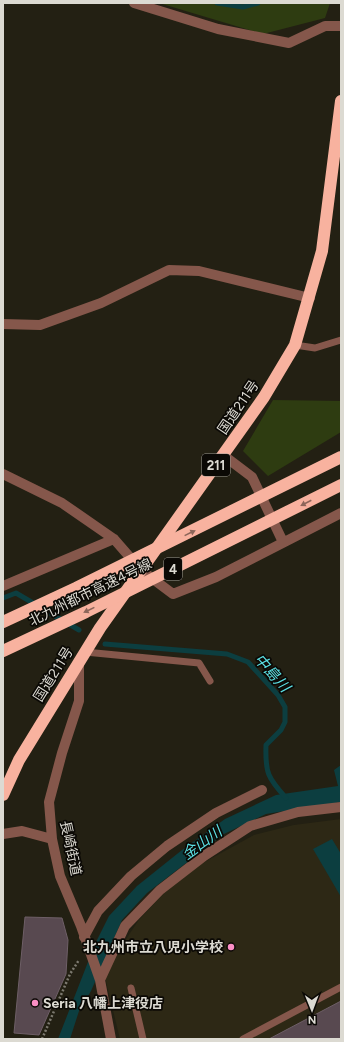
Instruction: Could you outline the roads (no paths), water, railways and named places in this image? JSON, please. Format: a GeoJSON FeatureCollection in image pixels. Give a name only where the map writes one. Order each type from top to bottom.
{"type":"FeatureCollection","features":[{"type":"Feature","properties":{"kind":"highway","name":"国道211号"},"geometry":{"type":"LineString","coordinates":[[3,794],[19,760],[82,656],[264,397],[295,345],[310,298],[322,251],[341,101]]}},
{"type":"Feature","properties":{"kind":"highway"},"geometry":{"type":"LineString","coordinates":[[294,482],[341,451]]}},
{"type":"Feature","properties":{"kind":"highway","name":"北九州都市高速4号線"},"geometry":{"type":"LineString","coordinates":[[3,622],[294,482],[341,457]]}},
{"type":"Feature","properties":{"kind":"highway","name":"北九州都市高速4号線"},"geometry":{"type":"LineString","coordinates":[[3,651],[86,612],[341,485]]}},
{"type":"Feature","properties":{"kind":"street"},"geometry":{"type":"LineString","coordinates":[[134,3],[218,29],[289,43],[325,26],[341,26]]}},
{"type":"Feature","properties":{"kind":"street"},"geometry":{"type":"LineString","coordinates":[[3,324],[40,325],[101,303],[169,270],[199,271],[310,298]]}},
{"type":"Feature","properties":{"kind":"street"},"geometry":{"type":"LineString","coordinates":[[223,455],[252,477],[283,542]]}},
{"type":"Feature","properties":{"kind":"street"},"geometry":{"type":"LineString","coordinates":[[3,474],[62,503],[114,539],[141,570],[173,594],[216,576],[341,514]]}},
{"type":"Feature","properties":{"kind":"street"},"geometry":{"type":"LineString","coordinates":[[3,586],[114,539]]}},
{"type":"Feature","properties":{"kind":"street","name":"長崎街道"},"geometry":{"type":"LineString","coordinates":[[82,656],[79,701],[62,753],[49,802],[52,839],[60,876],[100,980],[111,1039]]}},
{"type":"Feature","properties":{"kind":"street"},"geometry":{"type":"LineString","coordinates":[[86,942],[98,911],[131,876],[167,846],[216,813],[262,790]]}},
{"type":"Feature","properties":{"kind":"street"},"geometry":{"type":"LineString","coordinates":[[100,980],[125,926],[160,890],[204,856],[250,826],[298,812],[341,807]]}},
{"type":"Feature","properties":{"kind":"street"},"geometry":{"type":"LineString","coordinates":[[3,834],[22,831],[52,839]]}},
{"type":"Feature","properties":{"kind":"lane"},"geometry":{"type":"LineString","coordinates":[[295,345],[315,348],[341,340]]}},
{"type":"Feature","properties":{"kind":"lane"},"geometry":{"type":"LineString","coordinates":[[82,656],[199,663],[210,680]]}},
{"type":"Feature","properties":{"kind":"lane"},"geometry":{"type":"LineString","coordinates":[[244,1039],[341,987]]}},
{"type":"Feature","properties":{"kind":"lane"},"geometry":{"type":"LineString","coordinates":[[131,988],[143,1039]]}},
{"type":"Feature","properties":{"kind":"water","name":"金山川"},"geometry":{"type":"Polygon","coordinates":[[[341,765],[341,802],[266,814],[224,834],[147,893],[122,920],[91,991],[79,1011],[70,1039],[58,1039],[95,944],[109,916],[137,886],[182,850],[225,819],[276,795],[338,786],[334,770],[341,765]]]}},
{"type":"Feature","properties":{"kind":"water"},"geometry":{"type":"Polygon","coordinates":[[[332,839],[341,854],[341,897],[313,849],[332,839]]]}},
{"type":"Feature","properties":{"kind":"waterway"},"geometry":{"type":"LineString","coordinates":[[217,3],[243,7],[258,3]]}},
{"type":"Feature","properties":{"kind":"waterway","name":"中島川"},"geometry":{"type":"LineString","coordinates":[[3,598],[16,593],[79,630]]}},
{"type":"Feature","properties":{"kind":"waterway","name":"中島川"},"geometry":{"type":"LineString","coordinates":[[105,644],[227,654],[248,662],[278,695],[285,707],[285,722],[281,730],[266,745],[266,762],[271,780],[286,798]]}},
{"type":"Feature","properties":{"kind":"place","name":"北九州市立八児小学校"},"geometry":{"type":"Point","coordinates":[231,947]}},
{"type":"Feature","properties":{"kind":"place","name":"Seria 八幡上津役店"},"geometry":{"type":"Point","coordinates":[35,1003]}}]}
